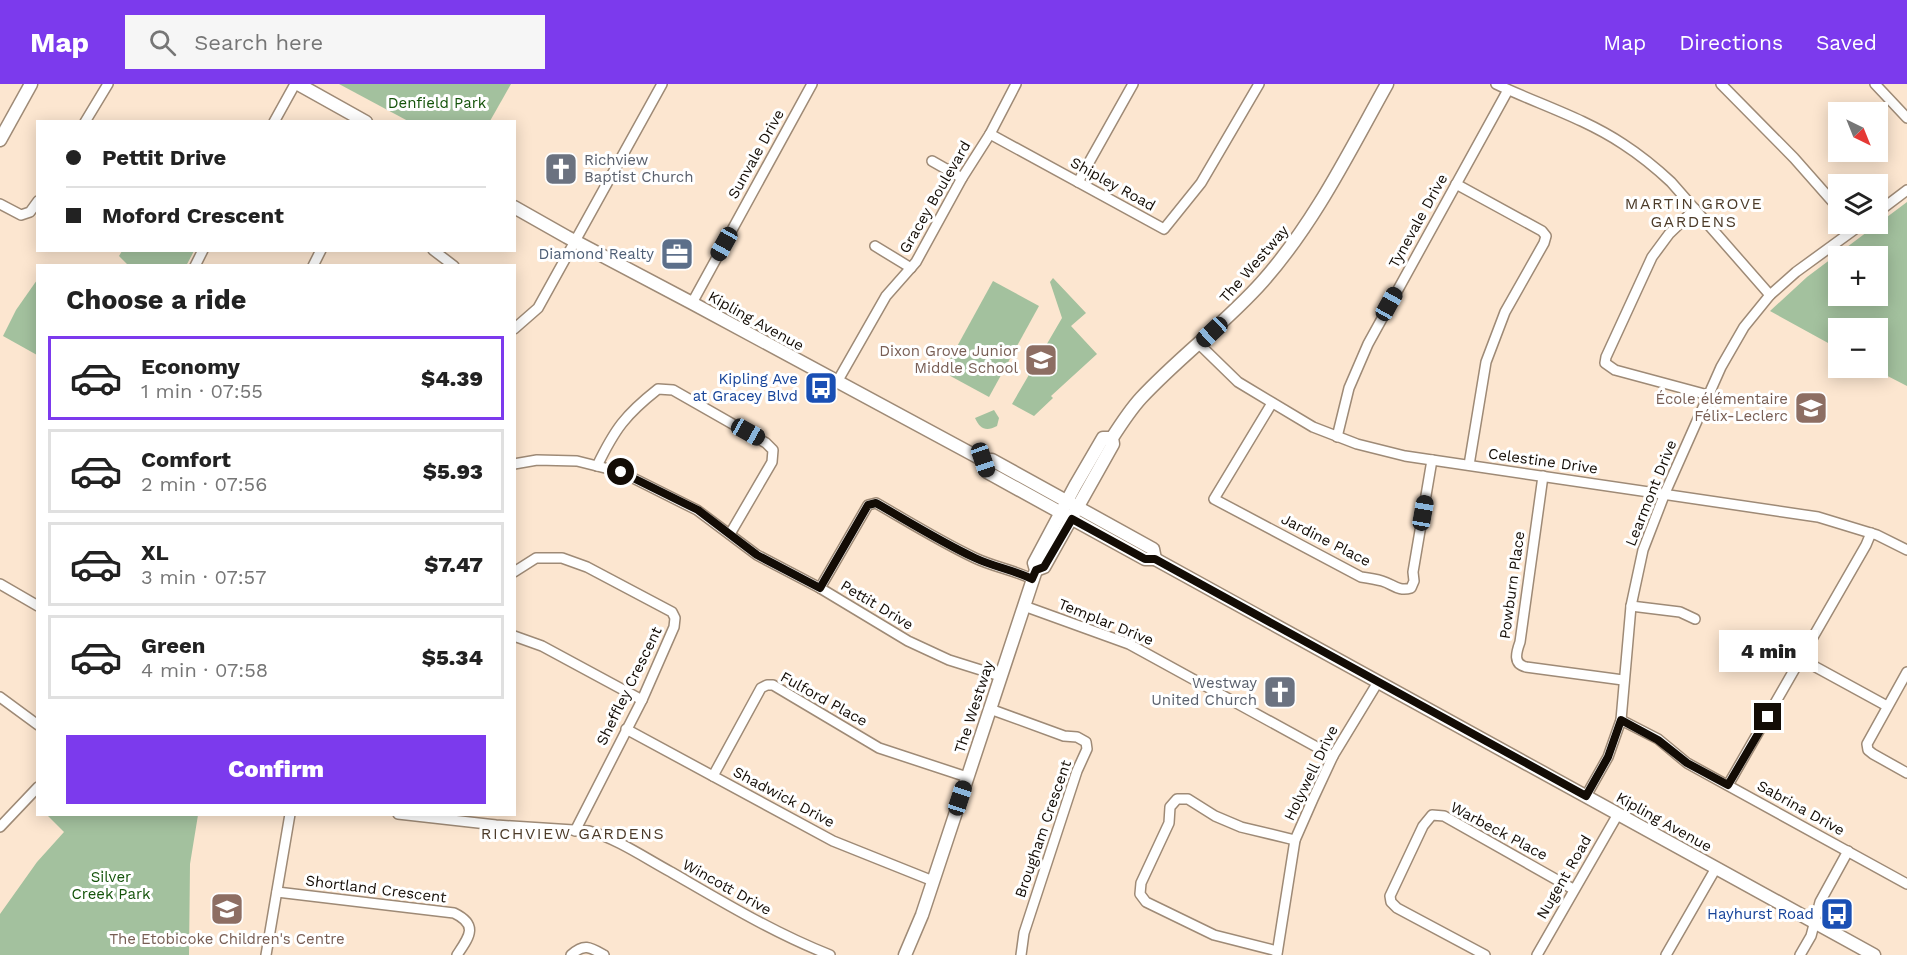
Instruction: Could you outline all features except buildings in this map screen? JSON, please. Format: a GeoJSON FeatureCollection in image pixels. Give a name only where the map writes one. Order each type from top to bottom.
{"type":"FeatureCollection","features":[{"type":"Feature","properties":{"kind":"main road"},"geometry":{"type":"LineString","coordinates":[[0,140],[31,84]]}},
{"type":"Feature","properties":{"kind":"main road"},"geometry":{"type":"LineString","coordinates":[[297,84],[362,120]]}},
{"type":"Feature","properties":{"kind":"main road","name":"The Westway"},"geometry":{"type":"LineString","coordinates":[[905,955],[922,915],[1024,606],[1034,575],[1034,563],[1066,516],[1078,507],[1113,444],[1112,438],[1141,398],[1247,298],[1288,251],[1329,187],[1387,84]]}},
{"type":"Feature","properties":{"kind":"main road","name":"Kipling Avenue"},"geometry":{"type":"LineString","coordinates":[[516,208],[983,460],[992,460],[1078,507],[1153,549],[1155,559]]}},
{"type":"Feature","properties":{"kind":"main road","name":"The Westway"},"geometry":{"type":"LineString","coordinates":[[1066,516],[1067,501],[1103,438],[1112,438]]}},
{"type":"Feature","properties":{"kind":"main road","name":"Kipling Avenue"},"geometry":{"type":"LineString","coordinates":[[983,460],[987,472],[1066,516],[1145,559],[1155,559],[1874,955]]}},
{"type":"Feature","properties":{"kind":"street"},"geometry":{"type":"LineString","coordinates":[[86,120],[108,84]]}},
{"type":"Feature","properties":{"kind":"street"},"geometry":{"type":"LineString","coordinates":[[275,120],[297,84]]}},
{"type":"Feature","properties":{"kind":"street"},"geometry":{"type":"LineString","coordinates":[[516,326],[538,308],[662,84]]}},
{"type":"Feature","properties":{"kind":"street","name":"Sunvale Drive"},"geometry":{"type":"LineString","coordinates":[[692,303],[812,84]]}},
{"type":"Feature","properties":{"kind":"street","name":"Gracey Boulevard"},"geometry":{"type":"LineString","coordinates":[[837,382],[886,296],[911,268],[990,134],[1016,84]]}},
{"type":"Feature","properties":{"kind":"street"},"geometry":{"type":"LineString","coordinates":[[1078,182],[1133,84]]}},
{"type":"Feature","properties":{"kind":"street","name":"Shipley Road"},"geometry":{"type":"LineString","coordinates":[[990,134],[1164,229],[1201,183],[1259,84]]}},
{"type":"Feature","properties":{"kind":"street"},"geometry":{"type":"LineString","coordinates":[[1496,84],[1588,124],[1623,144],[1656,168],[1770,294]]}},
{"type":"Feature","properties":{"kind":"street"},"geometry":{"type":"LineString","coordinates":[[1721,84],[1794,158],[1828,197]]}},
{"type":"Feature","properties":{"kind":"street"},"geometry":{"type":"LineString","coordinates":[[1875,84],[1907,118]]}},
{"type":"Feature","properties":{"kind":"street","name":"Tynevale Drive"},"geometry":{"type":"LineString","coordinates":[[1337,437],[1349,388],[1377,326],[1508,90]]}},
{"type":"Feature","properties":{"kind":"street"},"geometry":{"type":"LineString","coordinates":[[932,161],[962,178]]}},
{"type":"Feature","properties":{"kind":"street"},"geometry":{"type":"LineString","coordinates":[[1456,183],[1542,231],[1546,236],[1505,312],[1486,362],[1469,465]]}},
{"type":"Feature","properties":{"kind":"street"},"geometry":{"type":"LineString","coordinates":[[1888,204],[1907,190]]}},
{"type":"Feature","properties":{"kind":"street"},"geometry":{"type":"LineString","coordinates":[[0,204],[17,214],[24,214],[32,210],[36,204]]}},
{"type":"Feature","properties":{"kind":"street"},"geometry":{"type":"LineString","coordinates":[[1695,209],[1669,234],[1646,267],[1605,363],[1615,370],[1708,395]]}},
{"type":"Feature","properties":{"kind":"street","name":"Learmont Drive"},"geometry":{"type":"LineString","coordinates":[[1586,796],[1608,757],[1621,720],[1631,606],[1643,550],[1708,395],[1736,339],[1770,294],[1845,234]]}},
{"type":"Feature","properties":{"kind":"street"},"geometry":{"type":"LineString","coordinates":[[875,246],[911,268]]}},
{"type":"Feature","properties":{"kind":"street"},"geometry":{"type":"LineString","coordinates":[[436,252],[451,264]]}},
{"type":"Feature","properties":{"kind":"street","name":"Celestine Drive"},"geometry":{"type":"LineString","coordinates":[[1199,344],[1238,382],[1313,427],[1390,453],[1818,517],[1871,533],[1907,550]]}},
{"type":"Feature","properties":{"kind":"street"},"geometry":{"type":"LineString","coordinates":[[597,466],[612,435],[625,417],[658,389],[673,390],[766,442],[773,450],[772,462],[730,534]]}},
{"type":"Feature","properties":{"kind":"street","name":"Jardine Place"},"geometry":{"type":"LineString","coordinates":[[1272,403],[1214,499],[1361,577],[1384,581],[1403,591],[1410,588],[1414,581],[1413,573],[1432,460]]}},
{"type":"Feature","properties":{"kind":"street","name":"Pettit Drive"},"geometry":{"type":"LineString","coordinates":[[516,464],[537,460],[577,461],[621,472],[698,510],[757,555],[820,588],[908,641],[949,660],[1000,676]]}},
{"type":"Feature","properties":{"kind":"street","name":"Powburn Place"},"geometry":{"type":"LineString","coordinates":[[1543,476],[1520,642],[1516,653],[1517,662],[1526,667],[1623,680]]}},
{"type":"Feature","properties":{"kind":"street"},"geometry":{"type":"LineString","coordinates":[[820,588],[868,505],[876,503],[923,531],[976,558],[1034,575]]}},
{"type":"Feature","properties":{"kind":"street"},"geometry":{"type":"LineString","coordinates":[[1728,785],[1871,533]]}},
{"type":"Feature","properties":{"kind":"street","name":"Sheffley Crescent"},"geometry":{"type":"LineString","coordinates":[[516,571],[537,558],[562,558],[587,567],[672,612],[675,618],[674,627],[642,700],[575,831]]}},
{"type":"Feature","properties":{"kind":"street"},"geometry":{"type":"LineString","coordinates":[[0,584],[36,605]]}},
{"type":"Feature","properties":{"kind":"street","name":"Templar Drive"},"geometry":{"type":"LineString","coordinates":[[1024,606],[1129,644],[1333,756]]}},
{"type":"Feature","properties":{"kind":"street"},"geometry":{"type":"LineString","coordinates":[[1631,606],[1680,612],[1695,619]]}},
{"type":"Feature","properties":{"kind":"street"},"geometry":{"type":"LineString","coordinates":[[516,637],[542,646],[642,700]]}},
{"type":"Feature","properties":{"kind":"street"},"geometry":{"type":"LineString","coordinates":[[1801,658],[1887,706]]}},
{"type":"Feature","properties":{"kind":"street"},"geometry":{"type":"LineString","coordinates":[[1907,672],[1868,739],[1867,747],[1873,754],[1907,773]]}},
{"type":"Feature","properties":{"kind":"street","name":"Holywell Drive"},"geometry":{"type":"LineString","coordinates":[[1277,953],[1295,840],[1333,756],[1378,682]]}},
{"type":"Feature","properties":{"kind":"street","name":"Fulford Place"},"geometry":{"type":"LineString","coordinates":[[713,776],[761,688],[767,685],[773,686],[879,748],[967,777]]}},
{"type":"Feature","properties":{"kind":"street"},"geometry":{"type":"LineString","coordinates":[[0,697],[36,724]]}},
{"type":"Feature","properties":{"kind":"street","name":"Brougham Crescent"},"geometry":{"type":"LineString","coordinates":[[990,709],[1064,736],[1077,738],[1086,742],[1087,749],[1077,771],[1024,933],[1021,955]]}},
{"type":"Feature","properties":{"kind":"street","name":"Sabrina Drive"},"geometry":{"type":"LineString","coordinates":[[1621,720],[1658,740],[1687,763],[1907,884]]}},
{"type":"Feature","properties":{"kind":"street","name":"Shadwick Drive"},"geometry":{"type":"LineString","coordinates":[[626,729],[833,841],[933,881]]}},
{"type":"Feature","properties":{"kind":"street"},"geometry":{"type":"LineString","coordinates":[[0,827],[36,789]]}},
{"type":"Feature","properties":{"kind":"street"},"geometry":{"type":"LineString","coordinates":[[1277,953],[1214,935],[1146,902],[1140,894],[1141,883],[1169,823],[1170,807],[1177,799],[1188,799],[1215,816],[1241,827],[1295,840]]}},
{"type":"Feature","properties":{"kind":"street","name":"Nugent Road"},"geometry":{"type":"LineString","coordinates":[[1537,955],[1618,814]]}},
{"type":"Feature","properties":{"kind":"street","name":"Warbeck Place"},"geometry":{"type":"LineString","coordinates":[[1485,955],[1397,908],[1391,902],[1390,896],[1423,826],[1432,815],[1444,816],[1574,889]]}},
{"type":"Feature","properties":{"kind":"street"},"geometry":{"type":"LineString","coordinates":[[266,955],[290,816]]}},
{"type":"Feature","properties":{"kind":"street","name":"Wincott Drive"},"geometry":{"type":"LineString","coordinates":[[416,816],[496,825],[589,831],[608,837],[765,926],[830,955]]}},
{"type":"Feature","properties":{"kind":"street"},"geometry":{"type":"LineString","coordinates":[[496,825],[498,816]]}},
{"type":"Feature","properties":{"kind":"street"},"geometry":{"type":"LineString","coordinates":[[1800,955],[1811,936],[1820,902],[1848,851]]}},
{"type":"Feature","properties":{"kind":"street"},"geometry":{"type":"LineString","coordinates":[[1666,955],[1716,868]]}},
{"type":"Feature","properties":{"kind":"street","name":"Shortland Crescent"},"geometry":{"type":"LineString","coordinates":[[277,892],[454,913],[466,919],[470,928],[468,938],[457,955]]}},
{"type":"Feature","properties":{"kind":"street"},"geometry":{"type":"LineString","coordinates":[[571,955],[579,948],[590,947],[604,955]]}},
{"type":"Feature","properties":{"kind":"green space","name":"Denfield Park"},"geometry":{"type":"Polygon","coordinates":[[[339,84],[511,84],[491,120],[406,120],[339,84]]]}},
{"type":"Feature","properties":{"kind":"green space"},"geometry":{"type":"Polygon","coordinates":[[[1907,202],[1907,386],[1888,376],[1888,318],[1828,318],[1828,343],[1770,311],[1828,261],[1828,306],[1888,306],[1888,246],[1848,246],[1864,234],[1888,234],[1888,216],[1907,202]]]}},
{"type":"Feature","properties":{"kind":"green space"},"geometry":{"type":"Polygon","coordinates":[[[121,252],[193,252],[187,264],[127,264],[119,256],[121,252]]]}},
{"type":"Feature","properties":{"kind":"green space"},"geometry":{"type":"Polygon","coordinates":[[[1053,278],[1086,313],[1071,326],[1097,354],[1051,396],[1053,398],[1034,416],[1012,404],[1062,318],[1050,282],[1053,278]]]}},
{"type":"Feature","properties":{"kind":"green space"},"geometry":{"type":"Polygon","coordinates":[[[36,281],[36,354],[3,336],[16,310],[36,281]]]}},
{"type":"Feature","properties":{"kind":"green space"},"geometry":{"type":"Polygon","coordinates":[[[993,281],[1039,306],[989,397],[943,372],[993,281]]]}},
{"type":"Feature","properties":{"kind":"green space"},"geometry":{"type":"Polygon","coordinates":[[[994,410],[999,418],[997,426],[990,429],[981,427],[975,418],[994,410]]]}},
{"type":"Feature","properties":{"kind":"green space","name":"Silver Creek Park"},"geometry":{"type":"Polygon","coordinates":[[[48,816],[198,816],[190,864],[189,955],[0,955],[0,914],[37,862],[64,832],[48,816]]]}},
{"type":"Feature","properties":{"kind":"place","name":"Richview Baptist Church"},"geometry":{"type":"Point","coordinates":[561,169]}},
{"type":"Feature","properties":{"kind":"place","name":"Diamond Realty"},"geometry":{"type":"Point","coordinates":[677,254]}},
{"type":"Feature","properties":{"kind":"place","name":"Dixon Grove Junior Middle School"},"geometry":{"type":"Point","coordinates":[1041,360]}},
{"type":"Feature","properties":{"kind":"place","name":"Kipling Ave at Gracey Blvd"},"geometry":{"type":"Point","coordinates":[821,388]}},
{"type":"Feature","properties":{"kind":"place","name":"École élémentaire Félix-Leclerc"},"geometry":{"type":"Point","coordinates":[1811,408]}},
{"type":"Feature","properties":{"kind":"place","name":"Westway United Church"},"geometry":{"type":"Point","coordinates":[1280,692]}},
{"type":"Feature","properties":{"kind":"place","name":"The Etobicoke Children's Centre"},"geometry":{"type":"Point","coordinates":[227,909]}},
{"type":"Feature","properties":{"kind":"place","name":"Hayhurst Road"},"geometry":{"type":"Point","coordinates":[1837,914]}},
{"type":"Feature","properties":{"kind":"district","name":"MARTIN GROVE GARDENS"},"geometry":{"type":"Point","coordinates":[1694,212]}},
{"type":"Feature","properties":{"kind":"district","name":"RICHVIEW GARDENS"},"geometry":{"type":"Point","coordinates":[573,833]}},
{"type":"Feature","properties":{"kind":"route"},"geometry":{"type":"LineString","coordinates":[[621,472],[698,510],[757,555],[820,588],[868,505],[876,503],[923,531],[976,558],[1032,579],[1036,570],[1044,567],[1072,519],[1145,559],[1155,559],[1586,796],[1608,757],[1621,720],[1658,740],[1687,763],[1728,785],[1768,717]]}}]}
